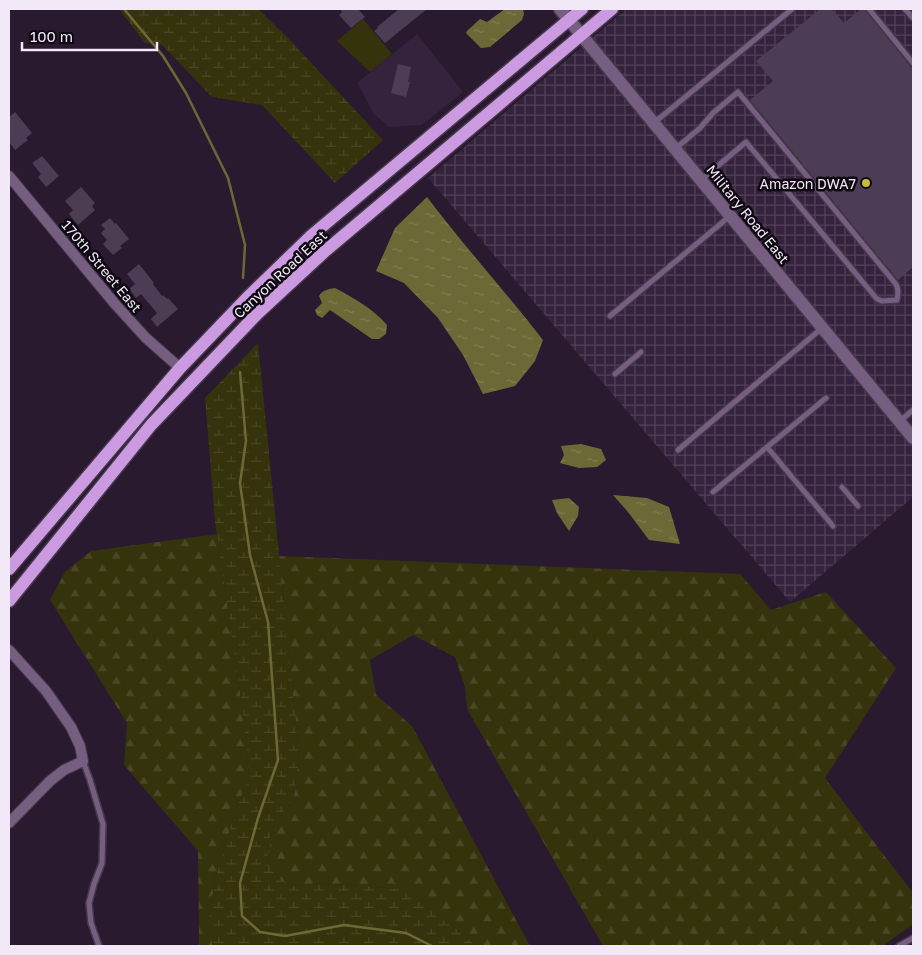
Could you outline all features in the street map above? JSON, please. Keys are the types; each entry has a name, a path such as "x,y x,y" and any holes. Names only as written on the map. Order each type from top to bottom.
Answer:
{"main road":[{"name":"Canyon Road East","path":"9,569 180,368 249,296 312,235 582,9"},
{"name":"Canyon Road East","path":"9,601 151,425 258,313 324,252 612,9"},
{"path":"151,425 181,380 182,371 180,368"}],"street":[{"name":"Military Road East","path":"560,9 913,438"},
{"name":"170th Street East","path":"9,176 114,304 146,338 180,368"},
{"path":"9,650 46,691 71,727 80,746 83,761 64,770 50,781 9,824"}],"lane":[{"path":"654,123 792,9"},
{"path":"869,9 913,63"},
{"path":"905,9 913,18"},
{"path":"675,149 700,128 713,112 738,92 898,286 897,300 882,302 876,299 746,142 701,180"},
{"path":"610,316 731,216"},
{"path":"678,450 822,328"},
{"path":"615,374 641,352"},
{"path":"713,492 826,398"},
{"path":"900,422 913,410"},
{"path":"767,447 833,526"},
{"path":"842,486 858,506"},
{"path":"83,761 103,824 102,863 89,903 91,923 99,946"},
{"path":"899,946 913,938"}],"shaded area":[{"path":"626,9 913,9 913,497 790,602 428,178"},
{"path":"417,34 463,92 422,125 389,127 374,114 357,83"}],"green space":[{"path":"119,9 258,9 288,38 383,140 335,183 262,105 212,97 162,45 145,43"},
{"path":"363,19 392,54 370,72 337,41"},
{"path":"258,343 299,754 294,796 271,830 267,866 288,887 320,883 412,890 476,946 213,946 209,917 216,875 235,813 249,776 243,713 215,522 205,398"},
{"path":"217,534 243,713 249,776 235,813 216,875 209,917 213,946 199,946 198,851 124,765 127,723 50,600 65,572 91,551"},
{"path":"279,556 740,574 771,610 826,592 896,668 825,778 913,893 913,924 883,946 603,946 467,709 465,687 455,657 413,635 370,660 376,695 412,726 530,946 476,946 412,890 320,883 288,887 267,866 271,830 294,796 299,754"}],"water":[{"path":"505,9 523,9 522,20 490,47 481,48 466,33 480,19 487,22"},
{"path":"427,197 543,340 535,361 515,386 483,394 463,355 438,318 404,283 376,271 395,228"},
{"path":"335,288 376,314 387,325 386,334 379,339 372,339 330,310 322,318 317,315 315,310 322,303 319,296 326,290"},
{"path":"581,444 601,449 606,460 597,467 579,468 560,463 564,455 561,446"},
{"path":"613,495 647,498 669,507 680,544 649,540"},
{"path":"569,498 579,507 578,516 569,531 557,513 552,500"}],"building":[{"path":"340,9 358,9 365,17 351,28 339,15 342,12"},
{"path":"399,9 427,9 385,43 374,31"},
{"name":"Amazon DWA7","path":"820,9 832,9 844,23 861,9 864,9 913,68 913,267 898,280 750,100 773,81 756,61"},
{"path":"398,64 411,67 406,97 391,93"},
{"path":"15,112 32,133 26,138 28,140 15,150 9,142 9,117"},
{"path":"42,156 59,176 46,187 38,177 41,174 32,163"},
{"path":"81,187 95,203 92,206 95,210 78,225 69,214 73,210 65,201"},
{"path":"110,218 129,239 113,255 103,244 107,240 101,233 105,229 101,225"},
{"path":"139,264 162,296 168,298 178,309 157,327 151,319 157,313 141,294 136,298 129,289 135,284 127,274"}],"waterway":[{"path":"124,9 163,56 186,93 228,178 245,245 243,278"},
{"path":"240,372 246,441 240,483 250,555 268,622 278,760 258,818 240,883 242,916 260,932 285,936 344,925 406,933 432,946"}],"place":[{"name":"Amazon DWA7","path":"866,183"}]}
